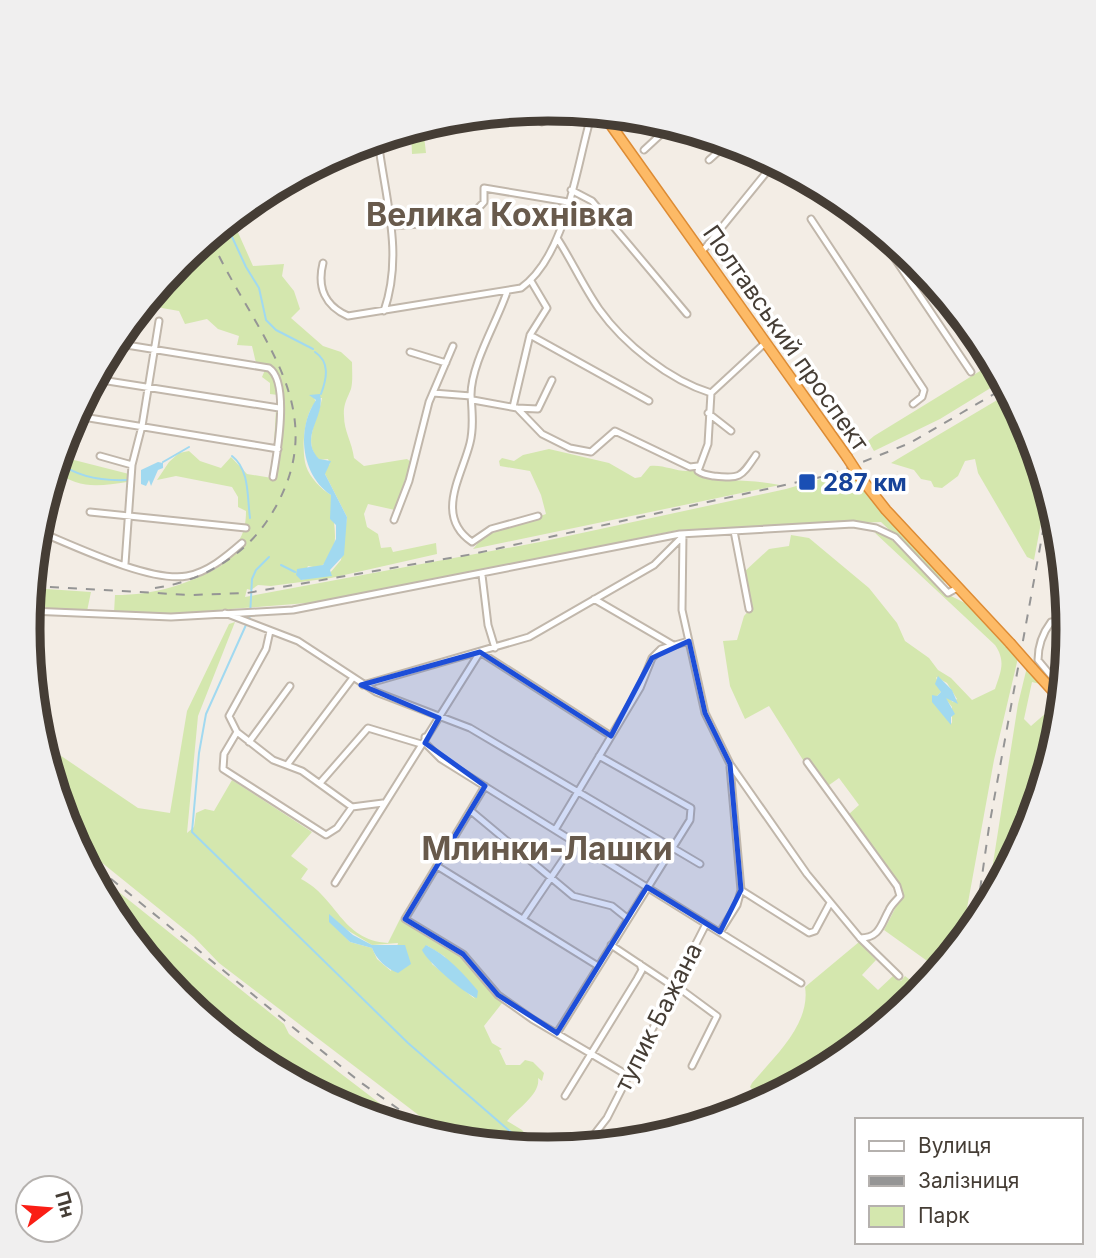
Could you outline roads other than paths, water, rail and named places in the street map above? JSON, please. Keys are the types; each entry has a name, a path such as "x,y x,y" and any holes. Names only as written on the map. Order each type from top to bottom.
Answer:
{"highway":[{"name":"Полтавський проспект","path":"611,126 860,477 886,510 1052,689"}],"street":[{"path":"323,263 320,281 332,307 348,316 454,300 481,293 507,292 531,281 541,270 557,238 589,123"},
{"path":"644,150 661,134"},
{"path":"380,150 392,226 394,280 384,311"},
{"path":"709,160 719,151"},
{"path":"701,253 765,170"},
{"path":"392,226 438,221 473,212 484,202 485,188 568,202"},
{"path":"571,190 592,201 687,314"},
{"path":"811,219 924,390 922,397 912,404"},
{"path":"557,238 612,326 679,379 711,393"},
{"path":"894,258 971,372"},
{"path":"515,408 530,335 547,308 531,281"},
{"path":"507,292 482,355 472,398 471,440 452,501 458,528 470,542 491,529 538,516"},
{"path":"125,564 132,465 142,426 159,321"},
{"path":"530,335 649,401"},
{"path":"756,454 742,474 735,478 701,474 698,466 708,444 711,393 765,342"},
{"path":"127,345 269,368 278,382 279,408 278,449 273,477"},
{"path":"394,520 409,481 433,393 453,345"},
{"path":"410,352 446,363"},
{"path":"433,393 515,408 538,409 552,380"},
{"path":"105,381 279,408"},
{"path":"515,408 534,428 570,448 591,452 615,431 690,467 698,466"},
{"path":"708,413 731,431"},
{"path":"88,415 278,449"},
{"path":"100,456 132,465"},
{"path":"90,512 246,528"},
{"path":"41,611 160,617 308,608 683,534 866,525 895,537 948,593 959,587"},
{"path":"734,531 749,609"},
{"path":"361,685 529,637 654,565 672,549 683,534"},
{"path":"683,534 682,610 705,713 730,764 830,903 860,938 899,976"},
{"path":"49,535 163,575 188,576 209,568 242,544"},
{"path":"482,575 488,625 495,648"},
{"path":"594,599 673,645"},
{"path":"262,628 267,611"},
{"path":"223,613 298,641 361,685 470,728 700,864"},
{"path":"1053,678 1038,660 1038,655 1040,640 1051,622 1056,621"},
{"path":"270,631 266,649 229,716 237,732 273,760 320,783 352,807 383,803"},
{"path":"555,830 640,688 652,658 661,649 689,641"},
{"path":"481,652 611,736"},
{"path":"335,883 383,803 481,652"},
{"path":"286,765 352,679"},
{"path":"249,742 290,686"},
{"path":"320,783 368,728 421,744"},
{"path":"237,732 224,754 222,766 225,772 326,835 337,828 352,807"},
{"path":"425,737 425,744 432,752 801,983"},
{"path":"557,1033 690,820 691,808 599,756"},
{"path":"807,762 897,886 900,896 889,909 883,926 874,935 860,938"},
{"path":"720,932 737,905 741,890 730,764"},
{"path":"485,786 405,919 463,954 498,995 627,1075"},
{"path":"471,811 550,880 573,896 612,906 627,918"},
{"path":"523,919 575,842"},
{"path":"437,866 598,966"},
{"path":"741,890 812,934 830,903"},
{"name":"тупик Бажана","path":"595,1134 706,924"},
{"path":"611,945 717,1016 692,1066"},
{"path":"565,1096 642,971 640,964"}],"water":[{"path":"320,394 321,402 311,443 319,459 331,461 325,474 347,517 344,555 330,570 332,576 301,580 296,575 297,569 323,565 336,539 336,525 330,519 331,495 313,476 305,451 306,424 316,400 309,395"},
{"path":"158,462 163,463 163,468 158,470 151,486 149,480 146,486 141,484 141,470"},
{"path":"938,676 952,690 958,704 946,698 955,714 951,717 951,725 932,702 932,695 937,696 941,692 935,684"},
{"path":"329,914 353,935 372,945 405,945 411,964 398,973 390,969 379,960 372,948 350,942 329,922"},
{"path":"426,945 461,971 478,991 477,998 431,962 422,950"}],"waterway":[{"path":"230,233 259,288 266,320 276,330 313,349"},
{"path":"315,352 323,361 326,371 321,394"},
{"path":"163,462 189,447"},
{"path":"232,456 245,476 250,518"},
{"path":"67,468 91,477 128,480"},
{"path":"269,557 256,570 252,579 250,616 206,714 199,753 192,832 408,1043 515,1136"},
{"path":"281,565 295,572"}],"railway":[{"path":"155,588 203,574 232,557 257,534 288,481 295,444 293,408 282,374 214,246"},
{"path":"42,587 191,595 247,593 473,554 830,475 910,443 997,392"},
{"path":"979,897 989,827 1044,523"},
{"path":"102,872 360,1082 410,1117"}],"place":[{"name":"287 км","path":"807,482"}],"district":[{"name":"Велика Кохнівка","path":"500,214"},
{"name":"Млинки-Лашки","path":"547,848"}]}
